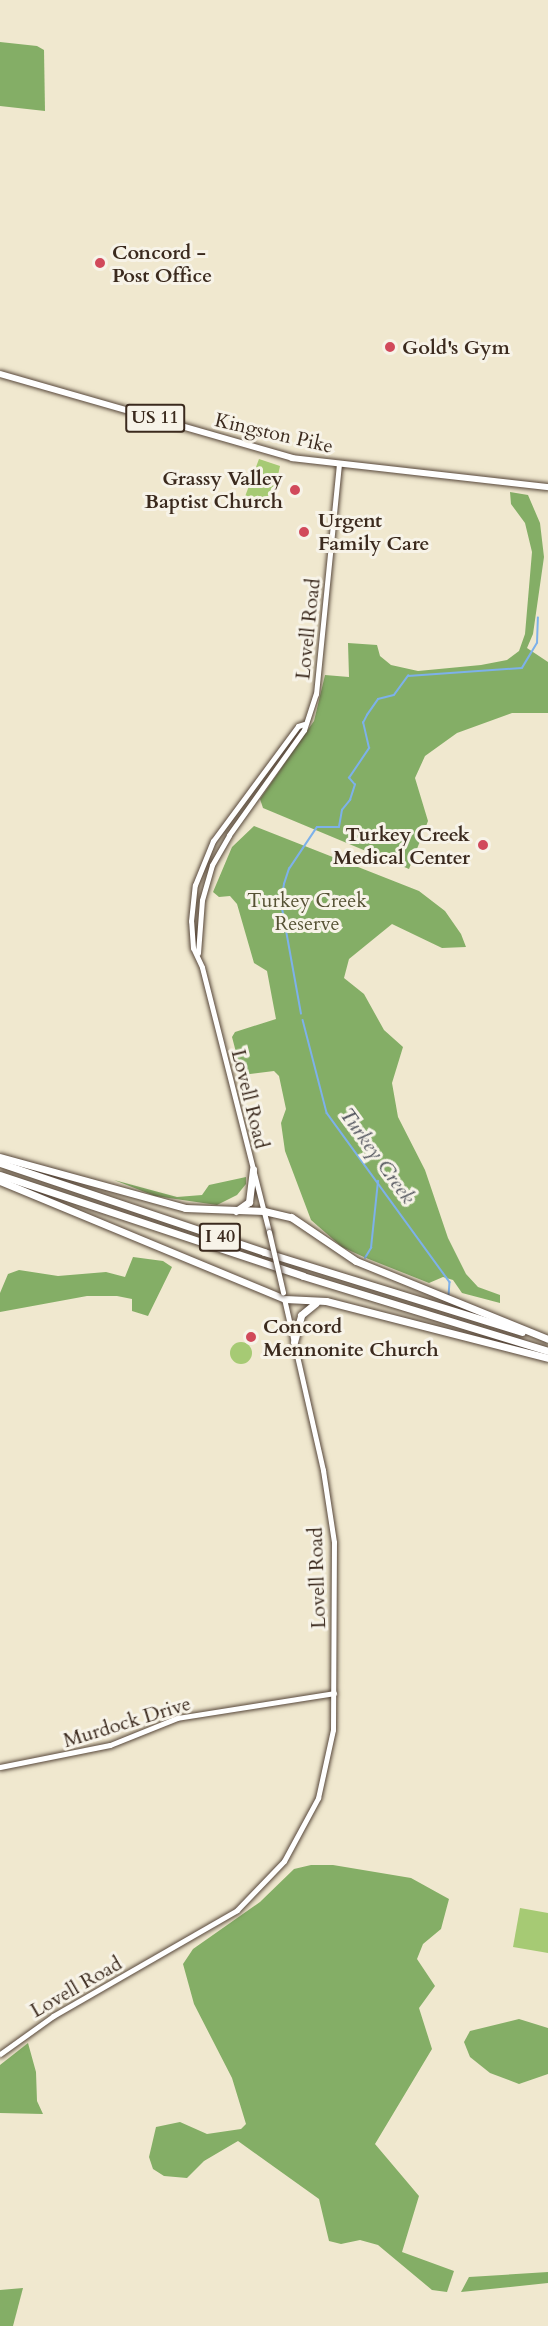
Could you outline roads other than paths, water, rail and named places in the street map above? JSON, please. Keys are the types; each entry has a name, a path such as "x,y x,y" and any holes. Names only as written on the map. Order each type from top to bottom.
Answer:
{"highway":[{"path":"0,1157 168,1204 235,1211 264,1211 291,1217 356,1261 548,1339"},
{"name":"I 40","path":"0,1162 444,1309 548,1339"},
{"path":"235,1211 249,1202 253,1169"},
{"name":"I 40","path":"0,1175 548,1351"},
{"path":"0,1180 284,1296 326,1301 548,1358"},
{"path":"294,1342 304,1309 326,1301"}],"main road":[{"name":"Kingston Pike","path":"0,374 283,456 339,465 548,487"},
{"name":"Lovell Road","path":"198,953 202,900 208,874 225,840 283,761 304,724 320,674 339,465"},
{"name":"Lovell Road","path":"0,2055 52,2016 227,1918 273,1875 302,1834 318,1798 331,1746 334,1693 334,1542 294,1342 269,1232 198,953 192,940 193,897 213,841 298,726 304,724"},
{"path":"193,897 202,900"},
{"name":"Murdock Drive","path":"0,1767 110,1745 177,1718 334,1693"}],"waterway":[{"name":"Turkey Creek","path":"301,1014 281,903 284,884 289,869 317,827 339,827 342,810 350,800 355,785 349,778 369,748 363,723 367,715 378,699 394,695 408,676 522,668 537,643 538,618"},
{"name":"Turkey Creek","path":"303,1020 327,1113 450,1282 449,1295"},
{"path":"365,1258 371,1248 378,1181"}],"place":[{"name":"Concord - Post Office","path":"100,263"},
{"name":"Gold's Gym","path":"390,347"},
{"name":"Grassy Valley Baptist Church","path":"295,490"},
{"name":"Urgent Family Care","path":"304,532"},
{"name":"Turkey Creek Medical Center","path":"483,845"},
{"name":"Concord Mennonite Church","path":"251,1337"}],"park label":[{"name":"Turkey Creek Reserve","path":"307,912"}]}
